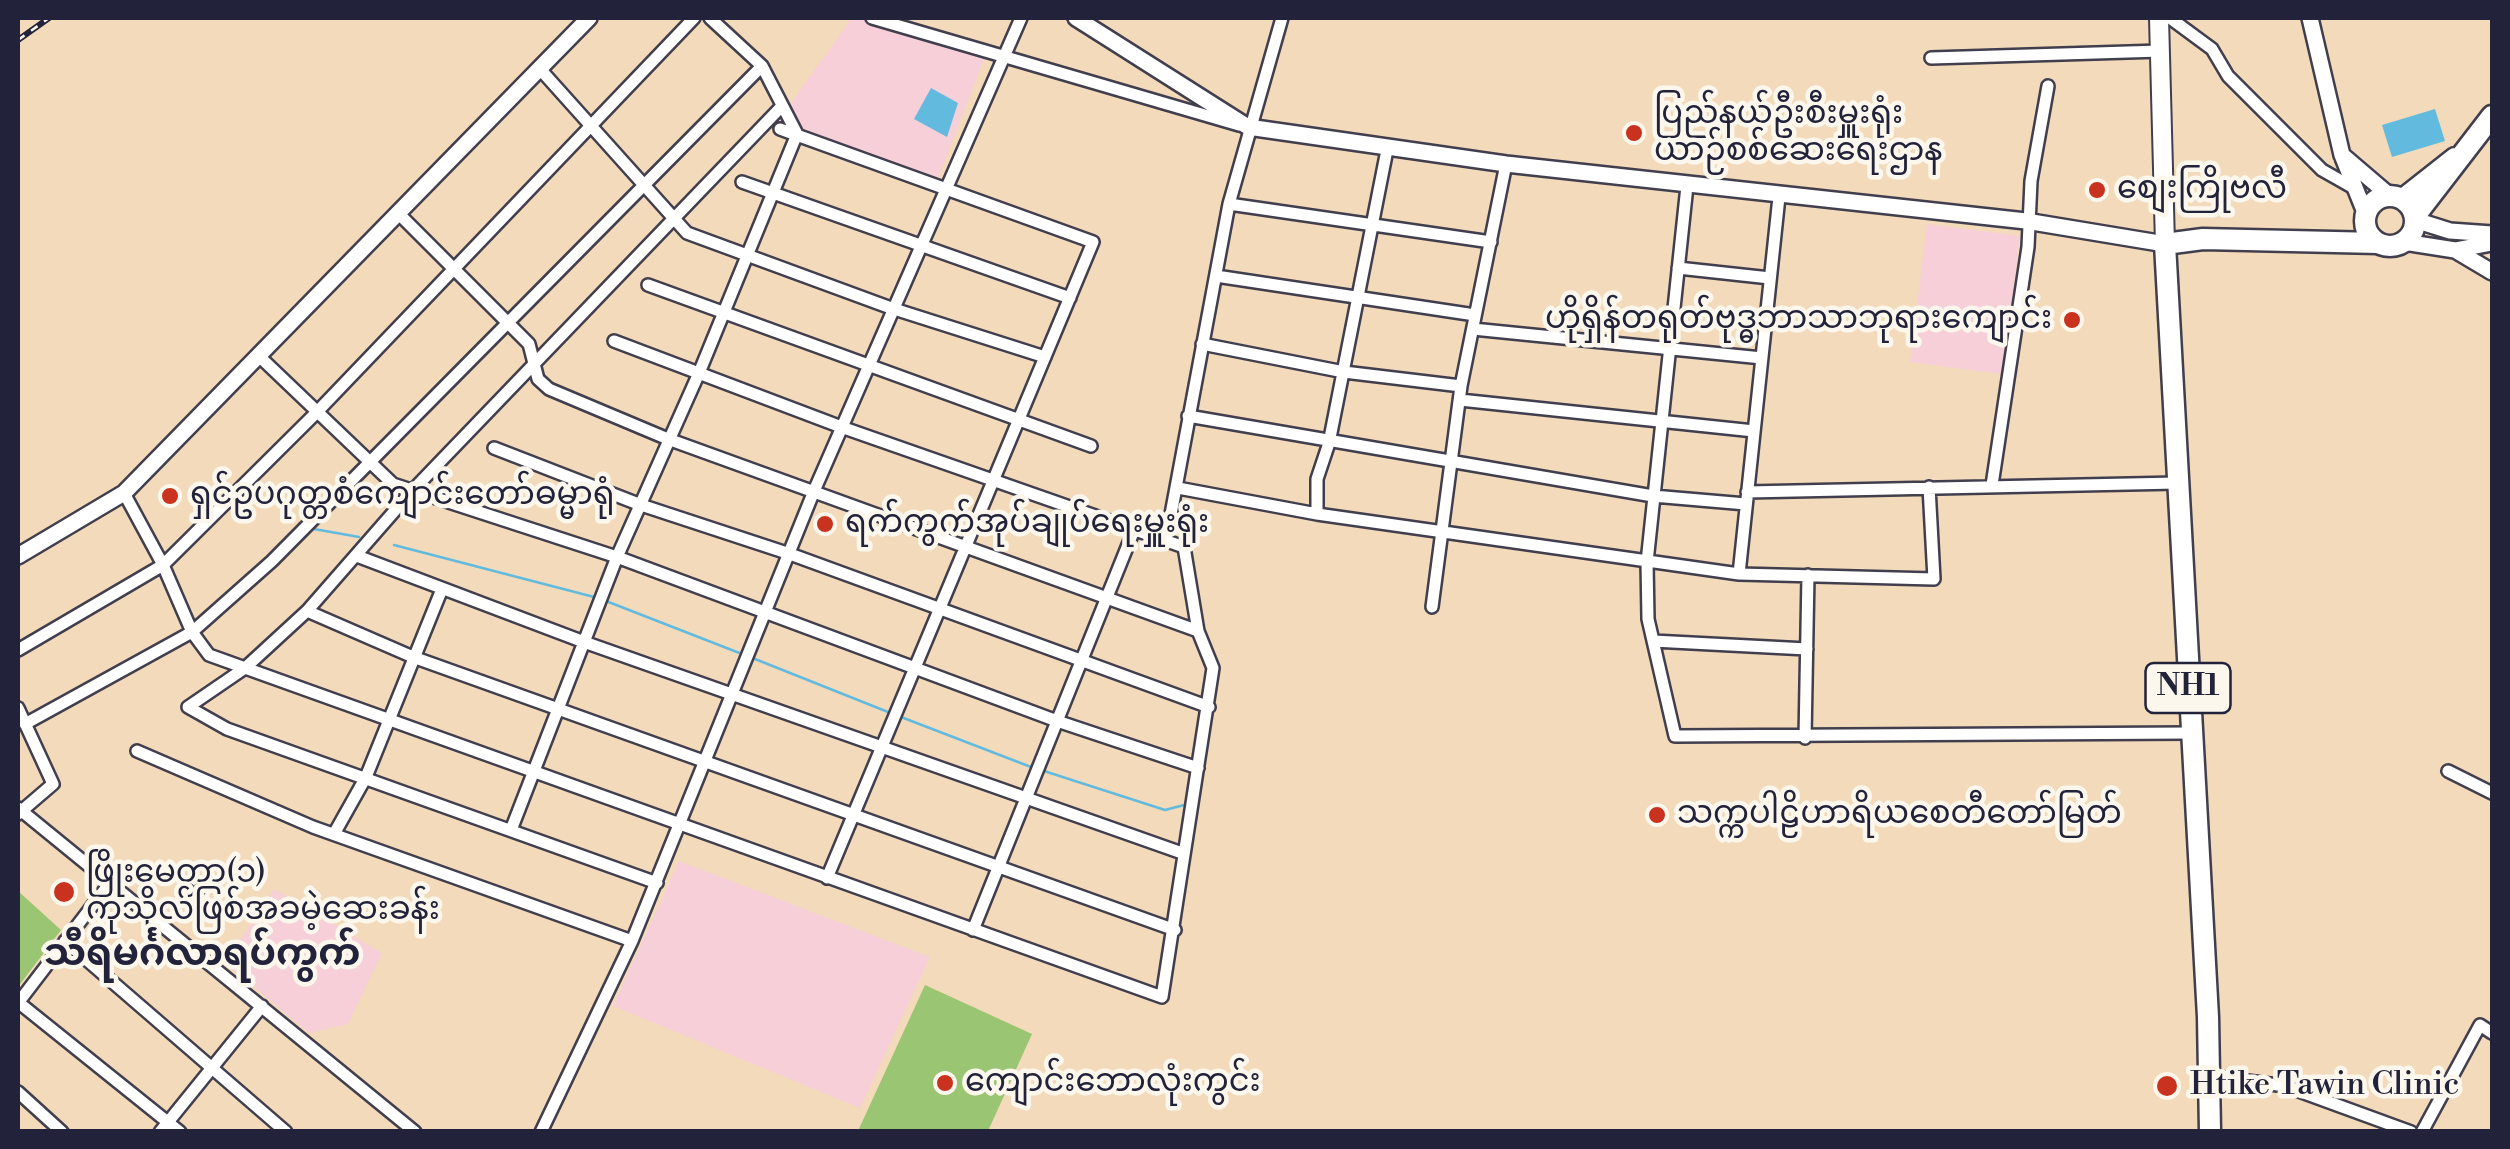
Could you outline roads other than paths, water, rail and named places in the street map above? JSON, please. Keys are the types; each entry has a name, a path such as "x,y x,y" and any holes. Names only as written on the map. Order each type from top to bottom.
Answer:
{"highway":[{"path":"2406,208 2446,179 2457,157 2492,116"},
{"path":"2322,242 2365,217 2379,198 2406,208"},
{"path":"2165,244 2203,239 2378,242 2392,246 2404,242 2406,208"},
{"path":"2365,217 2371,237 2378,242"},
{"name":"NH1","path":"2165,244 2210,1132"}],"main road":[{"path":"18,556 124,493 261,358 589,18"},
{"path":"1076,18 1248,127 1387,150 2026,221 2165,244 2159,18"},
{"path":"2310,18 2342,155 2365,217"},
{"path":"2342,155 2406,208 2488,247"},
{"path":"2450,231 2492,234"},
{"path":"2404,242 2454,250 2488,247"},
{"path":"2454,250 2492,272"}],"street":[{"path":"18,650 164,564 316,413 694,18"},
{"path":"510,830 617,557 700,373 797,134 762,66 710,18"},
{"path":"872,18 1248,127"},
{"path":"541,1132 632,942 814,491 1022,18"},
{"path":"1166,541 1229,204 1282,18"},
{"path":"2170,18 2212,49 2228,76 2322,170 2352,186"},
{"path":"1932,58 2161,51"},
{"path":"25,724 192,632 272,562 762,66"},
{"path":"540,69 686,233 892,308 1045,357"},
{"path":"1992,485 2028,247 2026,221 2048,86"},
{"path":"657,883 227,730 189,710 189,704 245,668 307,610 412,492 782,106"},
{"path":"780,129 1092,241 827,878"},
{"path":"1316,514 1316,480 1329,443 1387,150"},
{"path":"1432,606 1461,393 1506,164"},
{"path":"742,182 918,248 1070,298"},
{"path":"1687,186 1647,562 1653,641 1675,736 2189,733"},
{"path":"1738,574 1779,196"},
{"path":"1229,204 1491,242"},
{"path":"398,214 530,344 538,378 549,389 668,439 1198,631"},
{"path":"1678,268 1770,278"},
{"path":"1216,276 1358,297 1474,322 1762,358"},
{"path":"648,286 871,363 1091,446"},
{"path":"124,493 164,564 192,632 209,655 1162,997 1213,668 1198,631 1184,547 844,428 614,341"},
{"path":"1202,344 1461,393 1754,431"},
{"path":"261,358 393,484 617,557 1056,722 1198,768"},
{"path":"1188,416 1653,496 1747,498 1929,487 2177,483"},
{"path":"494,448 641,505 790,554 1209,707"},
{"path":"1178,488 1439,533 1738,574 1934,579 1929,487"},
{"path":"973,930 1106,595 1140,532 1170,523"},
{"path":"357,556 584,642 1182,853"},
{"path":"1805,738 1808,576"},
{"path":"334,834 366,778 442,589"},
{"path":"307,610 413,657 1175,930"},
{"path":"1653,641 1807,649"},
{"path":"18,708 53,784 19,811 416,1132"},
{"path":"138,750 334,834 632,942"},
{"path":"2448,771 2492,793"},
{"path":"109,884 18,1002 164,1126 180,1132"},
{"path":"66,941 286,1132"},
{"path":"164,1126 262,1006"},
{"path":"2422,1132 2480,1025 2492,1033"},
{"path":"2210,1076 2285,1086 2412,1132"},
{"path":"18,1092 62,1132"}],"water":[{"path":"931,88 958,103 947,137 914,119"},
{"path":"2435,109 2445,141 2392,157 2382,125"}],"waterway":[{"path":"314,529 359,537"},
{"path":"394,545 594,597"},
{"path":"606,601 742,654"},
{"path":"750,657 888,712"},
{"path":"901,717 1031,767"},
{"path":"1044,771 1165,810 1188,804"}],"railway":[{"path":"18,40 49,18"}],"place":[{"name":"ပြည်နယ်ဦးစီးမှူးရုံး ယာဉ်စစ်ဆေးရေးဌာန","path":"1634,133"},
{"name":"စျေးကြိုဗလီ","path":"2097,190"},
{"name":"ဟိုရှိန်တရုတ်ဗုဒ္ဓဘာသာဘုရားကျောင်း","path":"2072,320"},
{"name":"ရှင်ဥပဂုတ္တစံကျောင်းတော်ဓမ္မာရုံ","path":"170,496"},
{"name":"ရက်ကွက်အုပ်ချုပ်ရေးမှူးရုံး","path":"825,524"},
{"name":"သက္ကပါဠိဟာရိယစေတီတော်မြတ်","path":"1657,815"},
{"name":"ဖြိုးမေတ္တာ(၁) ကုသိုလ်ဖြစ်အခမဲ့ဆေးခန်း","path":"64,892"},
{"name":"ကျောင်းဘောလုံးကွင်း","path":"945,1083"},
{"name":"Htike Tawin Clinic","path":"2167,1086"}],"district":[{"name":"သီရိမင်္ဂလာရပ်ကွက်","path":"202,956"}]}
